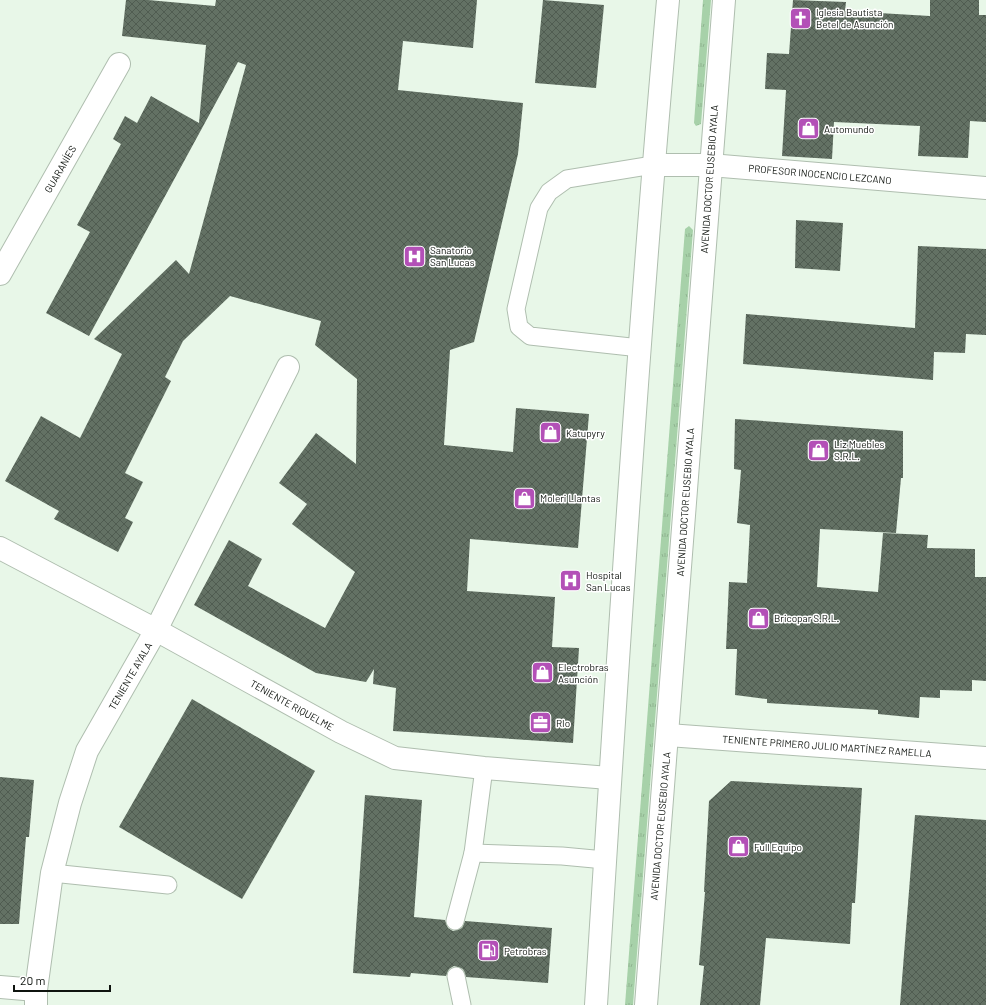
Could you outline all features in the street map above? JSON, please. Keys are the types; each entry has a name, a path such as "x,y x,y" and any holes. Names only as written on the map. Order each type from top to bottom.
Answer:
{"main road":[{"path":"596,1005 609,778 653,165 668,0"},
{"name":"AVENIDA DOCTOR EUSEBIO AYALA","path":"646,1005 724,0"},
{"name":"GUARANÍES","path":"0,274 119,64"},
{"name":"PROFESOR INOCENCIO LEZCANO","path":"653,165 710,165 986,188"},
{"name":"TENIENTE AYALA","path":"36,998 52,872 70,803 87,751 156,630 288,368"},
{"name":"TENIENTE RIQUELME","path":"0,548 156,630 341,732 395,758 484,768 609,778"},
{"name":"TENIENTE PRIMERO JULIO MARTÍNEZ RAMELLA","path":"668,735 986,758"},
{"path":"0,987 36,998"}],"lane":[{"path":"640,348 530,336 519,327 516,309 539,208 549,192 567,179 653,165"},
{"path":"455,921 474,853 484,768"},
{"path":"474,853 562,856 605,860"},
{"path":"52,872 168,885"},
{"path":"456,976 462,1005"}],"green space":[{"path":"703,0 711,0 701,124 696,126 694,123"},
{"path":"689,226 693,230 633,1005 625,1005 685,229"}],"building":[{"path":"126,0 148,0 215,6 216,0 477,0 473,48 403,41 398,90 523,103 518,154 474,342 450,350 444,445 513,452 516,408 589,414 578,548 470,539 467,591 555,597 552,647 579,648 573,743 393,731 396,688 373,684 374,669 366,682 316,673 194,605 229,540 262,559 248,586 325,628 355,572 292,524 307,504 279,483 316,433 356,464 357,379 315,345 321,321 230,296 183,341 165,377 171,381 125,473 143,482 125,518 133,522 118,552 54,519 59,511 5,481 41,416 80,438 122,354 94,339 176,260 189,274 246,65 238,62 89,336 46,313 90,232 77,225 121,144 113,139 125,116 137,123 151,96 199,123 206,45 122,36"},
{"path":"543,0 604,5 596,88 535,83"},
{"path":"793,0 846,2 845,11 930,16 930,0 979,0 979,15 986,15 986,122 970,121 968,158 918,156 920,126 834,122 832,159 782,156 786,90 765,89 767,53 789,54"},
{"path":"796,220 843,223 840,271 795,268"},
{"path":"918,246 986,249 986,335 966,334 965,353 934,352 933,380 743,364 746,314 915,328"},
{"path":"735,419 903,431 903,478 901,478 896,533 820,529 817,587 878,592 883,533 928,535 927,548 975,549 975,577 986,577 986,681 972,680 972,691 940,690 940,698 920,697 919,718 878,714 878,710 767,703 767,699 735,695 737,649 726,649 729,582 747,583 750,525 737,523 741,470 734,469"},
{"path":"192,699 315,771 242,899 119,827"},
{"path":"0,777 34,780 29,837 26,837 19,924 0,924"},
{"path":"731,781 862,788 855,903 852,903 850,944 766,938 760,1005 700,1005 704,966 699,965 705,892 709,801"},
{"path":"365,795 422,800 414,917 445,920 448,928 453,931 462,928 465,921 552,928 548,983 466,977 463,969 454,966 449,969 446,976 411,973 410,977 353,973"},
{"path":"915,815 986,820 986,1005 900,1005"}],"place":[{"name":"Iglesia Bautista Betel de Asunción","path":"801,18"},
{"name":"Automundo","path":"808,129"},
{"name":"Sanatorio San Lucas","path":"415,256"},
{"name":"Katupyry","path":"551,433"},
{"name":"Liz Muebles S.R.L.","path":"819,450"},
{"name":"Moleri Llantas","path":"525,498"},
{"name":"Hospital San Lucas","path":"571,581"},
{"name":"Bricopar S.R.L.","path":"759,618"},
{"name":"Electrobras Asunción","path":"543,673"},
{"name":"RIo","path":"541,723"},
{"name":"Full Equipo","path":"738,847"},
{"name":"Petrobras","path":"489,951"}]}
